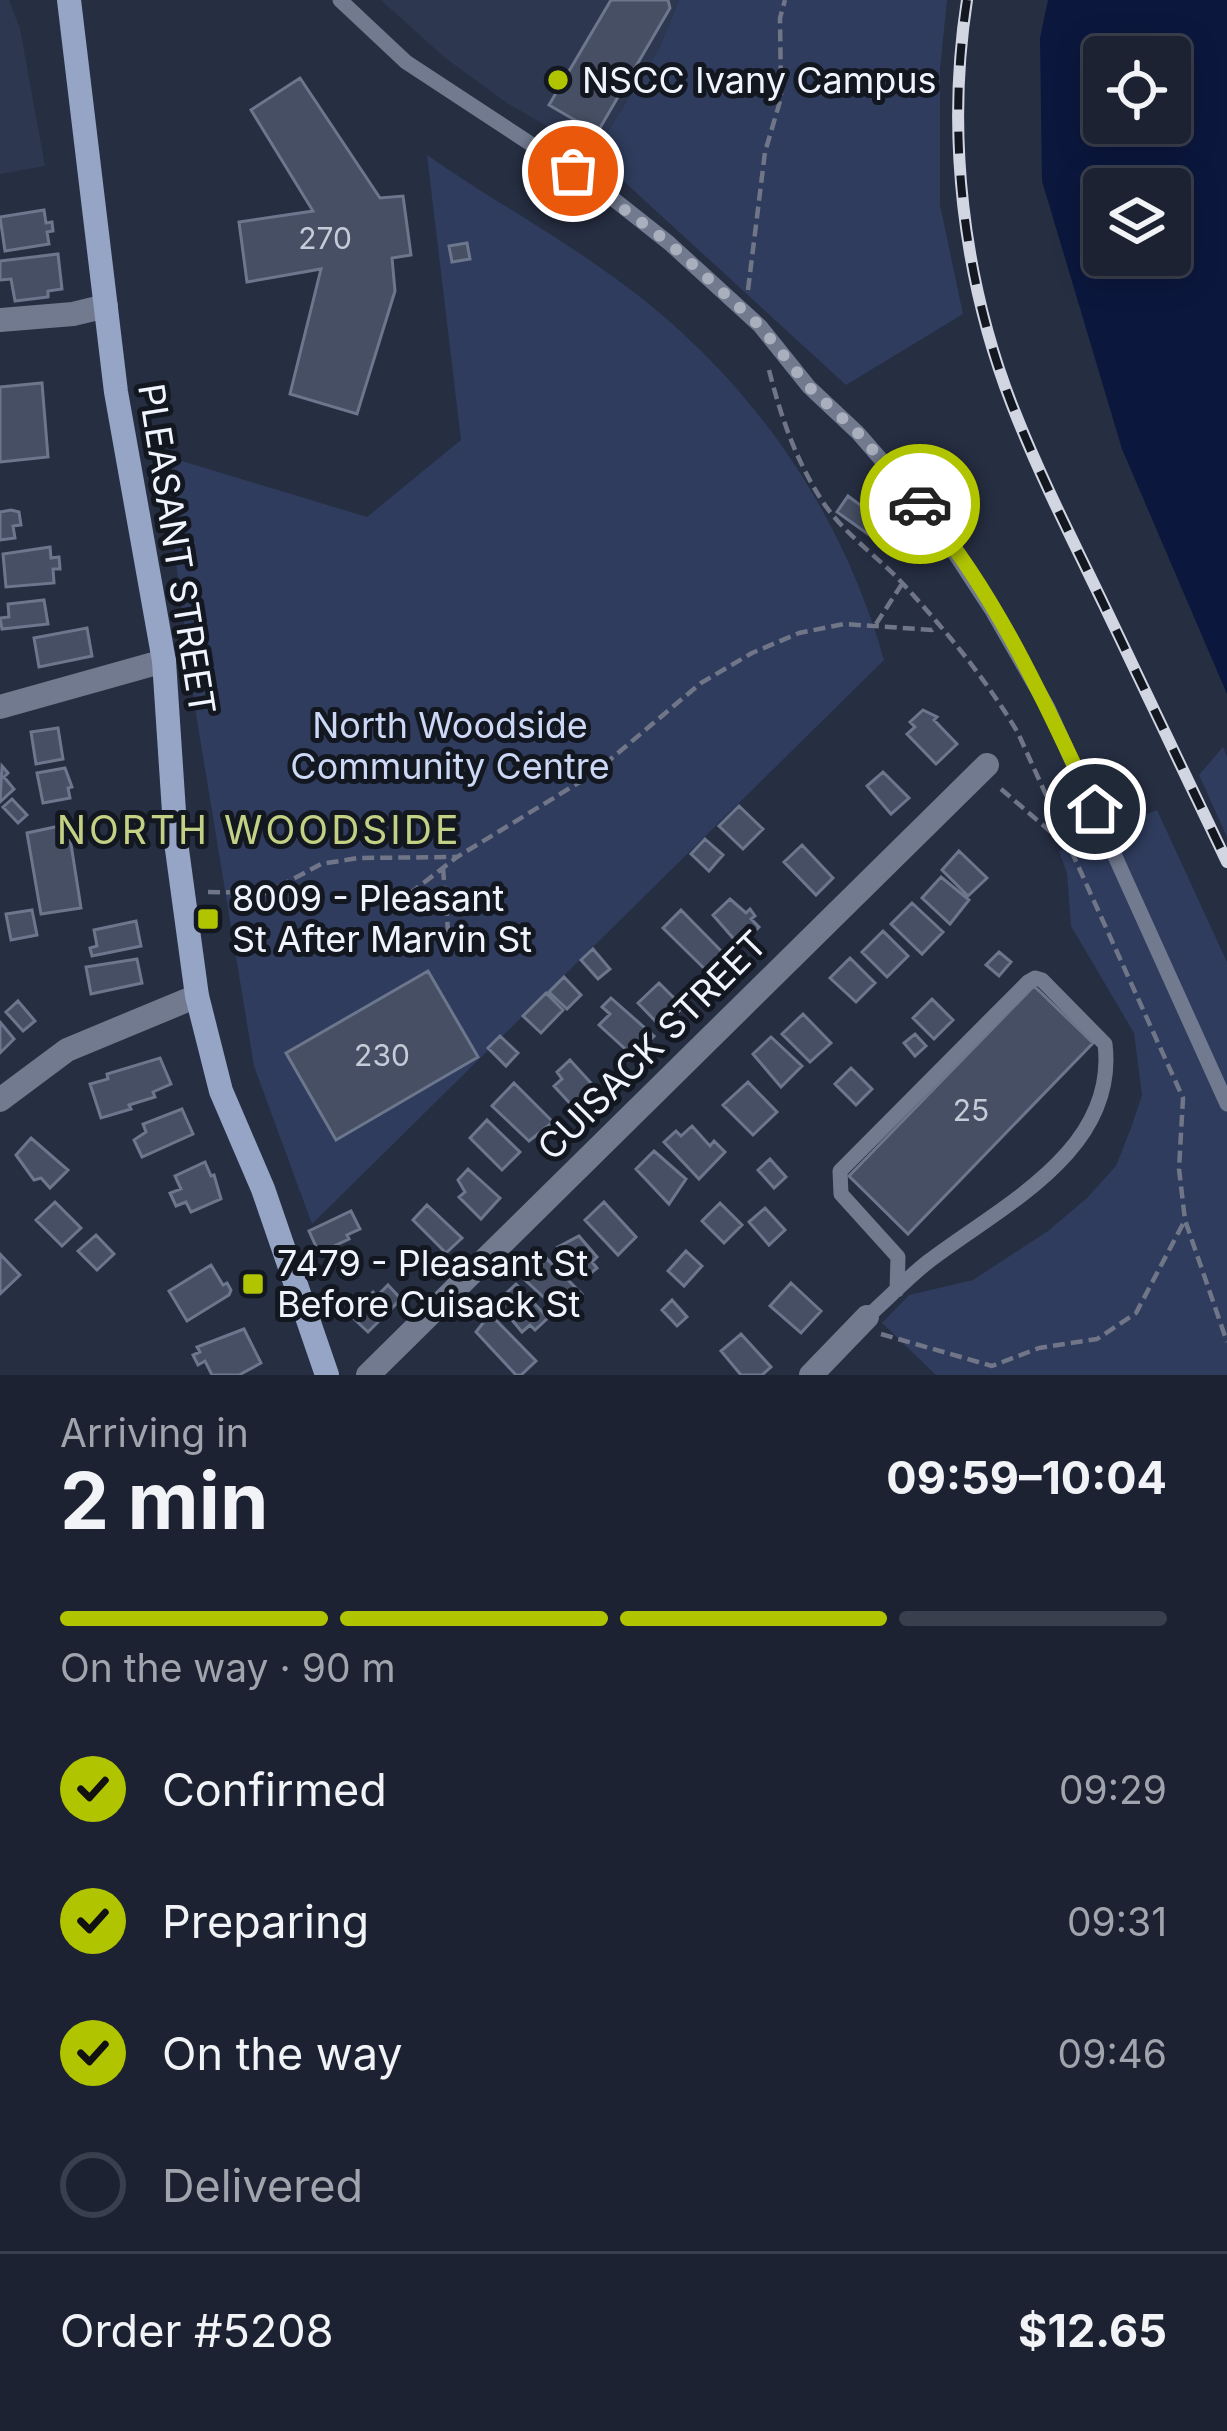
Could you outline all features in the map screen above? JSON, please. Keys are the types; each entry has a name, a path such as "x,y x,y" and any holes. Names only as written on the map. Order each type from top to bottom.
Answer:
{"main road":[{"name":"PLEASANT STREET","path":"69,0 116,392 164,661 196,995 221,1091 263,1189 327,1375"}],"street":[{"path":"0,320 73,314 106,306"},
{"path":"0,707 164,661"},
{"name":"CUISACK STREET","path":"368,1375 987,765"},
{"path":"0,1100 67,1050 196,995"},
{"path":"811,1375 868,1318"}],"lane":[{"path":"340,0 406,62 634,215 760,326 809,387 858,433 931,518 1003,628 1064,742 1227,1104"},
{"path":"868,1318 925,1264 1014,1201 1086,1132 1105,1078 1105,1044 1042,980 1028,982 840,1171 842,1193 898,1257 897,1290"}],"path":[{"path":"785,0 779,18 781,98 765,152 747,286 784,431 814,488 842,527 903,583 989,683 1018,733 1183,1098 1179,1169 1185,1220 1227,1342"},
{"path":"876,624 903,583"},
{"path":"395,904 457,857 568,792 701,683 752,653 799,633 844,624 932,630 938,625"},
{"path":"987,765 998,786 1021,809 1070,847"},
{"path":"183,895 222,890 267,893 321,864 358,858 457,857"},
{"path":"443,868 448,943"},
{"path":"868,1318 883,1337 992,1366 1039,1348 1071,1346 1117,1329 1136,1313 1185,1220"},
{"path":"992,1366 993,1375"}],"shaded area":[{"path":"0,0 9,0 20,29 45,166 0,174"},
{"name":"NSCC Ivany Campus","path":"381,0 679,0 659,49 594,154 507,103 444,57"},
{"path":"1048,0 1227,0 1227,694 1122,449 1042,181 1040,38"}],"green space":[{"path":"679,0 947,0 940,69 940,205 963,314 846,385 594,154 659,49"},
{"name":"North Woodside Community Centre","path":"427,155 654,308 741,394 812,492 865,602 884,660 312,1224 254,1066 195,708 162,455 367,517 461,440"},
{"path":"1223,747 1227,757 1227,837 1199,775"},
{"path":"1157,810 1227,962 1227,1375 936,1375 882,1323 909,1295 973,1280 1048,1231 1116,1166 1131,1128 1142,1095 1134,1033 1071,926 1067,873 1059,851"}],"building":[{"path":"611,0 668,0 670,8 597,133 549,105"},
{"path":"300,78 380,198 403,196 411,255 392,258 395,291 357,414 290,394 321,269 247,282 239,222 313,211 251,110"},
{"path":"44,210 46,223 52,222 53,231 47,232 49,244 5,251 0,217"},
{"path":"467,243 470,259 452,262 449,246"},
{"path":"58,254 62,289 48,291 48,297 15,301 11,279 0,280 0,261"},
{"path":"42,383 48,457 0,462 0,387"},
{"path":"848,496 890,527 879,542 837,512"},
{"path":"0,512 19,512 21,525 13,526 15,538 0,540"},
{"path":"50,547 51,558 59,557 60,569 53,569 54,583 6,587 3,554"},
{"path":"44,600 48,624 2,629 0,618 9,617 8,604"},
{"path":"87,628 92,656 39,667 34,638"},
{"path":"923,710 937,717 934,720 957,744 936,764 907,734 915,727 910,722"},
{"path":"58,728 63,759 36,764 31,732"},
{"path":"2,766 14,789 0,802"},
{"path":"65,768 72,787 68,788 70,798 43,803 37,773"},
{"path":"883,772 909,798 891,814 867,786"},
{"path":"12,799 27,815 18,823 3,807"},
{"path":"739,806 763,829 743,849 719,826"},
{"path":"68,825 81,908 41,914 27,833"},
{"path":"705,839 723,855 709,871 691,854"},
{"path":"802,845 833,878 816,895 784,862"},
{"path":"959,851 987,878 968,896 942,870"},
{"path":"941,877 969,900 950,924 922,898"},
{"path":"730,899 746,913 750,909 759,927 740,946 713,915"},
{"path":"912,903 943,932 922,954 891,924"},
{"path":"32,910 37,935 11,940 6,914"},
{"path":"681,910 731,961 714,978 663,928"},
{"path":"136,921 141,946 92,956 90,948 97,946 94,930"},
{"path":"883,931 908,956 887,977 862,952"},
{"path":"593,949 610,969 598,979 581,960"},
{"path":"999,952 1011,962 999,976 986,965"},
{"path":"850,958 875,983 856,1002 830,978"},
{"path":"137,959 142,983 91,994 86,967"},
{"path":"428,971 478,1057 336,1140 286,1053"},
{"path":"564,977 581,995 567,1009 549,992"},
{"path":"659,983 683,1007 662,1028 638,1003"},
{"path":"1034,986 1093,1043 908,1234 849,1176"},
{"path":"546,993 563,1010 541,1033 523,1016"},
{"path":"611,998 654,1036 634,1057 599,1025 610,1014 602,1007"},
{"path":"932,999 953,1020 934,1039 913,1018"},
{"path":"18,1001 35,1021 23,1031 6,1012"},
{"path":"803,1014 831,1043 810,1062 782,1034"},
{"path":"0,1022 14,1039 0,1053"},
{"path":"915,1034 926,1046 915,1056 904,1043"},
{"path":"500,1036 518,1053 506,1066 488,1048"},
{"path":"771,1037 802,1066 781,1087 753,1054"},
{"path":"160,1058 171,1084 153,1092 155,1097 129,1105 131,1109 101,1118 90,1084"},
{"path":"570,1060 600,1093 590,1108 586,1104 578,1112 554,1086 562,1079 557,1072"},
{"path":"851,1068 872,1089 856,1105 835,1084"},
{"path":"748,1082 777,1112 753,1135 723,1105"},
{"path":"514,1083 553,1122 529,1141 492,1106"},
{"path":"182,1109 193,1134 142,1157 134,1140 146,1132 143,1124"},
{"path":"487,1120 520,1152 502,1170 470,1138"},
{"path":"692,1126 710,1146 714,1141 725,1152 699,1179 664,1142"},
{"path":"31,1138 68,1170 50,1188 41,1178 34,1180 16,1155"},
{"path":"654,1151 686,1179 669,1204 636,1169"},
{"path":"770,1159 786,1177 774,1188 758,1170"},
{"path":"205,1162 221,1199 191,1212 186,1202 176,1206 170,1193 181,1189 175,1176"},
{"path":"468,1169 500,1198 481,1219 459,1197 465,1192 458,1180"},
{"path":"55,1202 81,1228 62,1246 36,1220"},
{"path":"604,1202 636,1237 618,1255 585,1220"},
{"path":"720,1203 742,1225 724,1243 702,1221"},
{"path":"427,1205 462,1238 446,1253 413,1220"},
{"path":"765,1208 785,1230 769,1245 749,1222"},
{"path":"351,1211 360,1229 319,1253 309,1231"},
{"path":"96,1235 114,1254 97,1270 78,1251"},
{"path":"579,1236 597,1257 592,1262 597,1268 584,1279 558,1247"},
{"path":"686,1251 702,1266 684,1286 668,1271"},
{"path":"0,1254 20,1275 0,1294"},
{"path":"547,1259 582,1294 581,1301 562,1314 525,1280"},
{"path":"211,1265 223,1285 227,1283 229,1295 187,1321 169,1291"},
{"path":"791,1283 821,1311 801,1333 770,1306"},
{"path":"516,1284 548,1318 535,1330 530,1325 522,1332 497,1302"},
{"path":"388,1285 401,1299 368,1332 350,1315 373,1292 377,1296"},
{"path":"672,1300 687,1317 677,1326 662,1310"},
{"path":"490,1314 536,1361 521,1375 476,1332"},
{"path":"244,1329 261,1363 239,1375 212,1375 205,1361 198,1365 193,1355 200,1352 197,1347"},
{"path":"741,1334 771,1367 762,1375 741,1375 721,1351"}],"railway":[{"path":"967,0 958,102 963,206 995,357 1045,481 1227,862"}],"way so far":[{"path":"573,171 669,243 760,326 809,387 858,433 920,504"}],"place":[{"name":"NSCC Ivany Campus","path":"558,80"},
{"name":"8009 - Pleasant St After Marvin St","path":"208,919"},
{"name":"7479 - Pleasant St Before Cuisack St","path":"253,1284"}],"district":[{"name":"NORTH WOODSIDE","path":"259,829"}],"route":[{"path":"920,504 1012,644 1095,809"}]}
